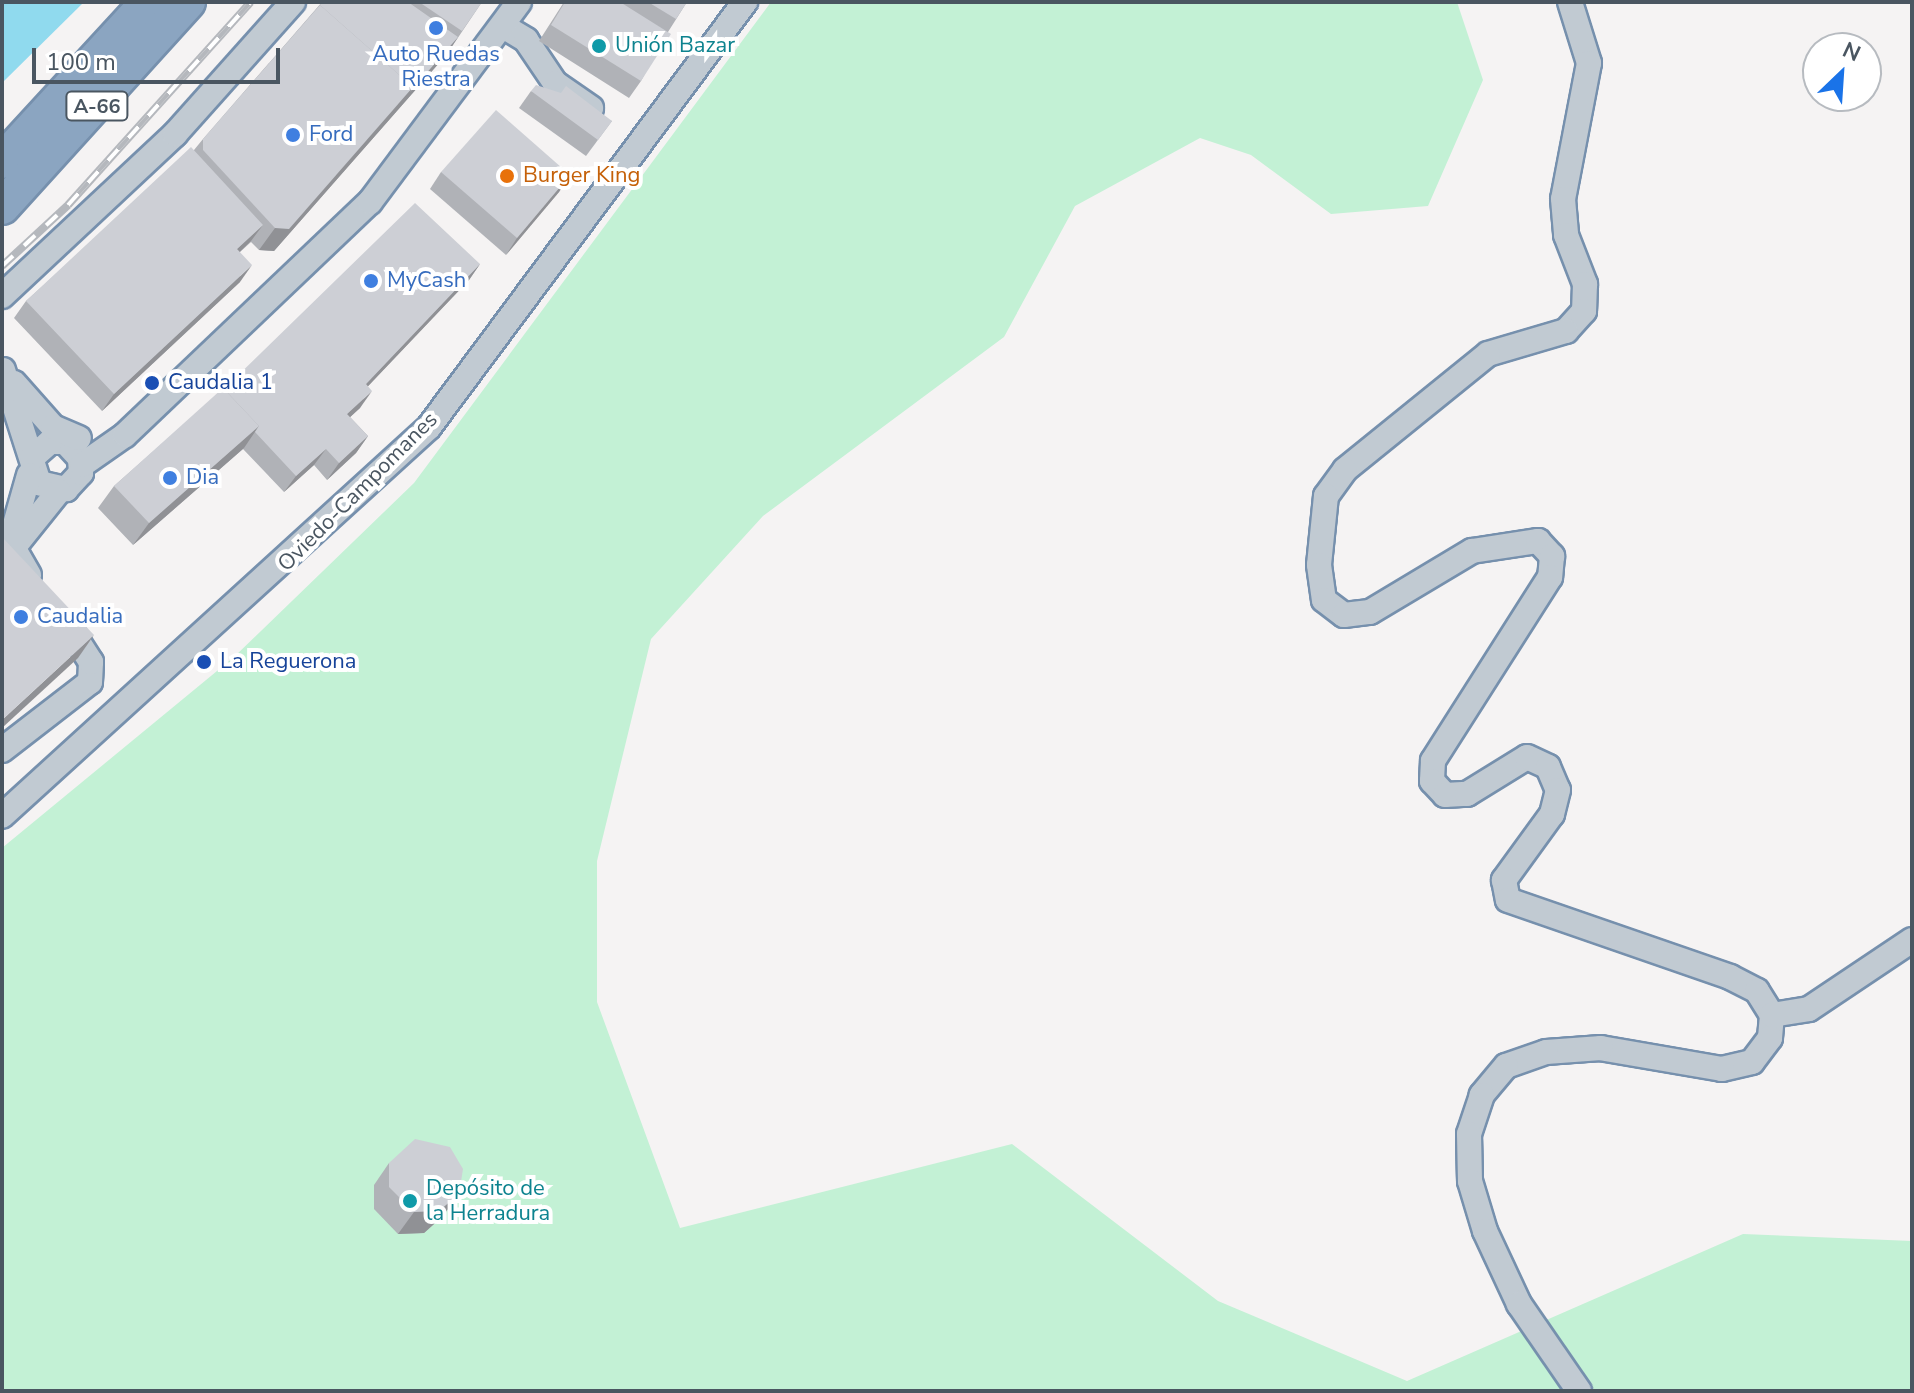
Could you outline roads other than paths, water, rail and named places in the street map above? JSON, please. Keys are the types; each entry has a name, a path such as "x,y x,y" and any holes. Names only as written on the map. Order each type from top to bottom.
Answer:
{"highway":[{"name":"A-66","path":"2,161 148,2"},
{"name":"A-66","path":"2,207 188,2"}],"street":[{"path":"2,296 175,134 293,2"},
{"path":"6,549 59,491 73,485 82,465 125,435 370,202 519,2"},
{"name":"Oviedo-Campomanes","path":"2,816 429,427 745,2"},
{"path":"1570,2 1589,63 1563,199 1566,235 1585,284 1584,311 1566,331 1488,354 1345,470 1326,496 1319,526 1324,600 1344,615 1370,612 1472,551 1538,541 1552,556 1550,577 1433,761 1432,781 1445,795 1467,794 1507,764 1527,757 1548,767 1558,790 1552,814 1509,871 1508,900 1730,977 1757,991 1772,1015 1770,1038 1752,1062 1722,1069 1601,1048 1546,1052 1506,1066 1482,1095 1469,1134 1470,1181 1485,1231 1519,1304 1579,1391"},
{"path":"503,26 526,40 555,83 600,114"},
{"path":"2,370 53,427 92,441"},
{"path":"2,370 31,468 39,483 59,491"},
{"path":"6,549 31,468 58,441 92,441 125,435"},
{"path":"58,441 77,451 82,465"},
{"path":"2,750 90,682 84,647 6,549"},
{"path":"1772,1015 1809,1009 1906,950"}],"water":[{"path":"2,2 84,2 2,83"}],"railway":[{"path":"2,266 68,205 251,2"}],"place":[{"name":"Auto Ruedas Riestra","path":"436,28"},
{"name":"Unión Bazar","path":"599,46"},
{"name":"Ford","path":"293,135"},
{"name":"Burger King","path":"507,176"},
{"name":"MyCash","path":"371,281"},
{"name":"Caudalia 1","path":"152,383"},
{"name":"Dia","path":"170,478"},
{"name":"Caudalia","path":"21,617"},
{"name":"La Reguerona","path":"204,662"},
{"name":"Depósito de la Herradura","path":"410,1201"}]}
